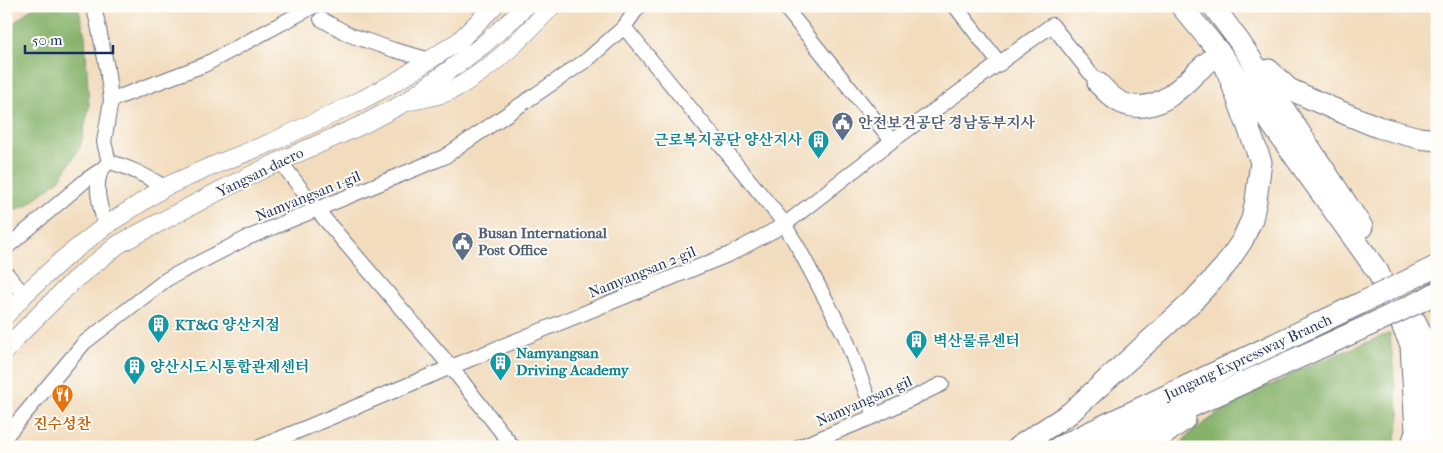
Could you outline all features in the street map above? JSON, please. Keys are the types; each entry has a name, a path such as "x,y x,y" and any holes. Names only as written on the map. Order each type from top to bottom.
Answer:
{"highway":[{"path":"1181,6 1221,54 1378,272 1411,345 1416,432 1411,447"},
{"path":"1213,6 1239,41 1390,269 1425,341 1436,392 1428,447"},
{"path":"1239,41 1289,89 1334,110 1378,127 1419,138 1437,140"},
{"path":"1098,83 1121,103 1134,106 1149,106 1163,100 1176,91 1208,60 1221,54"},
{"path":"1018,447 1070,413 1192,302 1225,266 1242,241 1252,219 1261,162 1221,54"},
{"name":"Jungang Expressway Branch","path":"1059,447 1437,266"},
{"name":"Jungang Expressway Branch","path":"1103,447 1430,296"},
{"path":"1147,447 1223,392"}],"main road":[{"path":"459,41 478,6"},
{"name":"Yangsan-daero","path":"6,315 24,295 63,259 105,226 165,187 270,143 352,105 394,83 459,41 494,6"},
{"name":"Yangsan-daero","path":"6,351 74,280 119,244 221,190 280,161 362,125 406,102 483,45 525,6"},
{"path":"406,102 452,90 475,75 517,43 552,6"}],"street":[{"path":"93,6 107,68 110,100 104,142 105,166 97,190 105,226"},
{"path":"110,100 204,65 314,6"},
{"name":"Namyangsan 1-gil","path":"6,436 84,343 167,279 247,238 444,157 588,59 624,27 639,6"},
{"path":"784,6 892,141"},
{"path":"955,6 1000,64"},
{"path":"321,19 350,35 430,60"},
{"name":"Namyangsan 2-gil","path":"260,447 730,254 784,225 892,141 1052,25 1098,83"},
{"path":"624,27 784,225 799,249 845,336 875,416"},
{"path":"280,161 316,210 451,367 513,447"},
{"path":"6,248 105,166 123,165 165,187"},
{"path":"6,273 24,295"},
{"name":"Namyangsan-gil","path":"799,447 875,416 942,384"}],"green space":[{"path":"34,6 78,6 85,36 89,107 80,147 60,179 28,205 6,214 6,27"},
{"path":"1390,333 1396,398 1400,417 1394,447 1178,447 1190,433 1249,392 1274,384 1301,369"}],"place":[{"name":"안전보건공단 경남동부지사","path":"842,142"},
{"name":"근로복지공단 양산지사","path":"818,159"},
{"name":"Busan International Post Office","path":"462,261"},
{"name":"KT&G 양산지점","path":"159,344"},
{"name":"벽산물류센터","path":"917,360"},
{"name":"Namyangsan Driving Academy","path":"500,381"},
{"name":"양산시도시통합관제센터","path":"134,386"},
{"name":"진수성찬","path":"62,414"}]}
